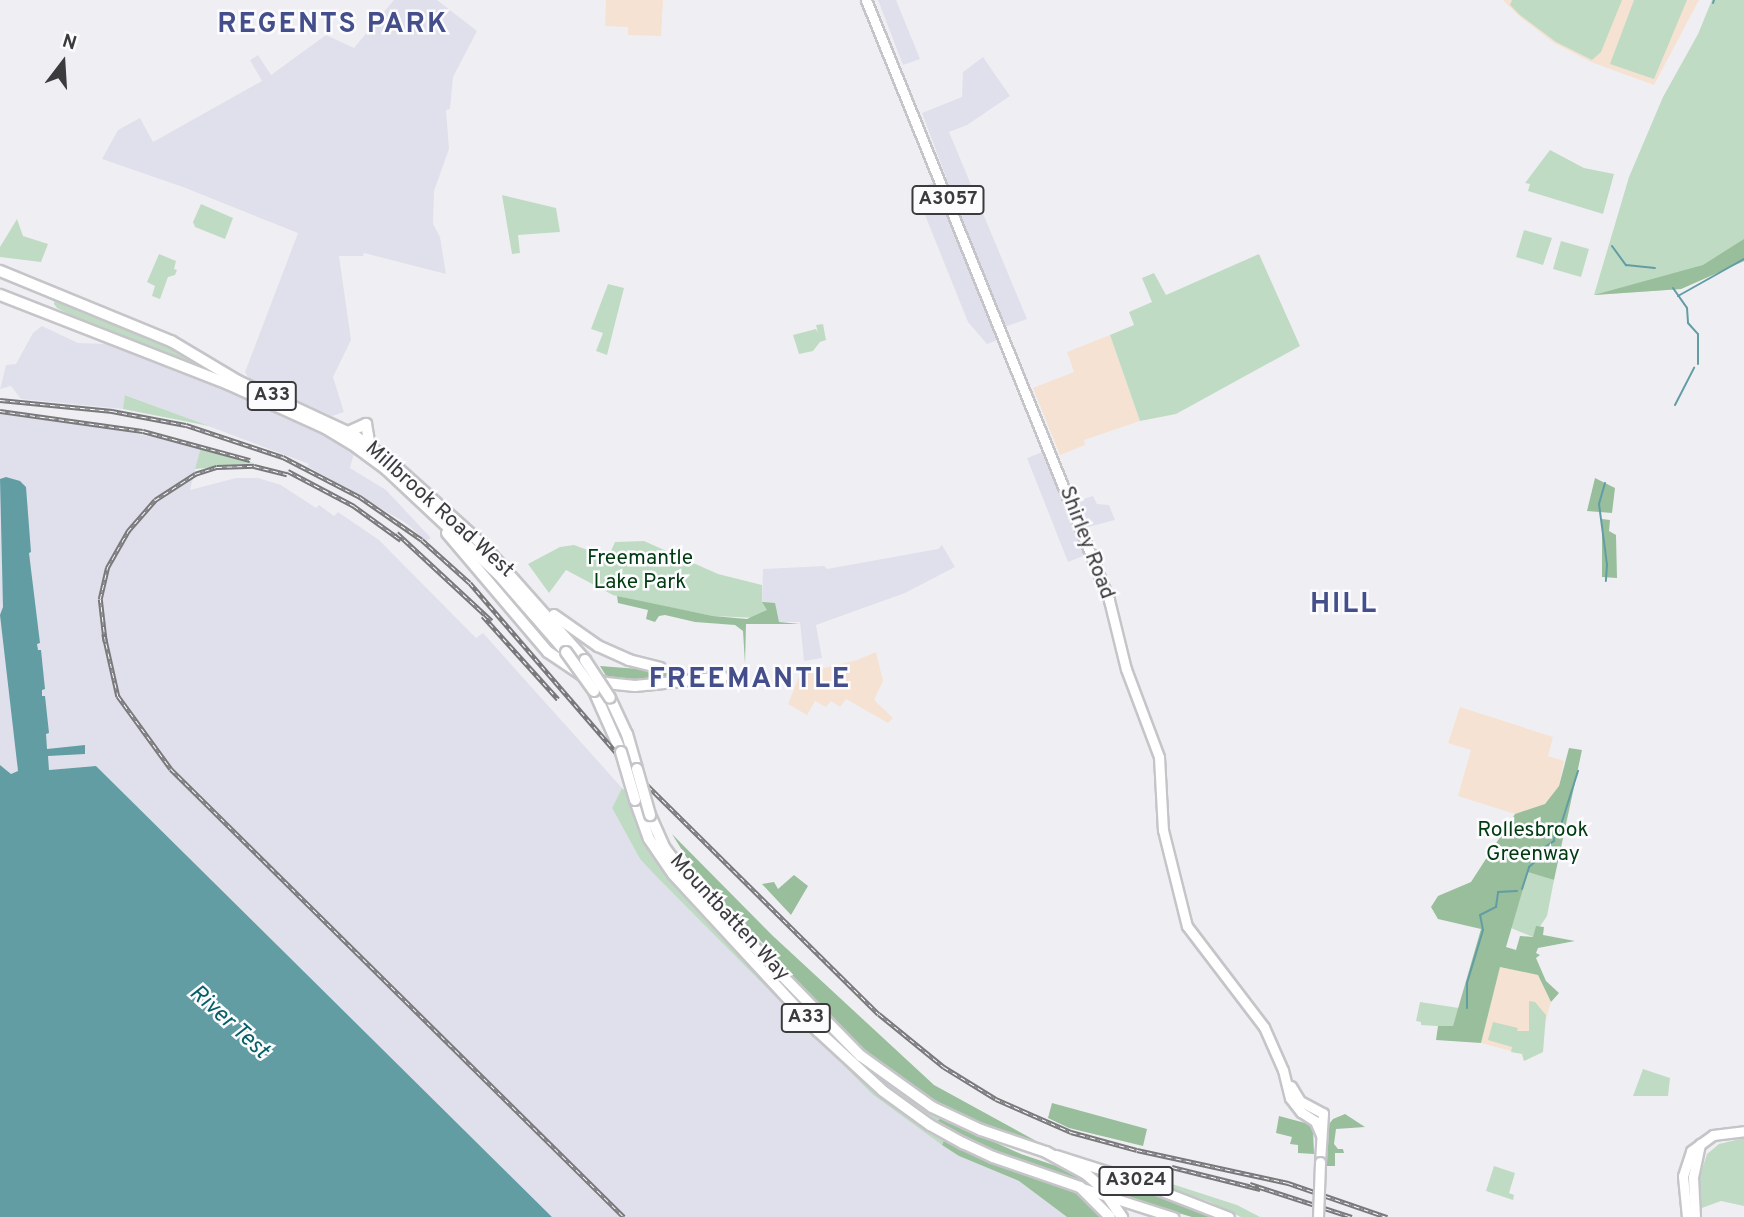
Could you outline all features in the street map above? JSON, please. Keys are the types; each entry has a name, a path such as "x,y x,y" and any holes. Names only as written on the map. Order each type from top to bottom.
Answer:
{"highway":[{"name":"Millbrook Road West","path":"0,271 171,341 238,381 348,432 370,446 483,545 530,594 585,660"},
{"name":"Millbrook Road West","path":"0,295 228,384 325,428 386,470 423,503 498,574 566,652"},
{"path":"348,432 366,425 370,446"},
{"path":"423,503 548,652 570,668 597,681 623,685 723,677"},
{"path":"530,594 566,625 597,646 629,660 660,668"},
{"name":"Mountbatten Way","path":"566,652 594,691 621,752 649,839 673,874 818,1031 883,1091 930,1125 993,1157 1080,1187"},
{"name":"Mountbatten Way","path":"585,660 610,698 627,734 650,815 664,847 689,880 861,1056 932,1107 981,1130 1046,1152"},
{"name":"A33","path":"1046,1152 1086,1174 1110,1198 1122,1217"},
{"name":"A33","path":"1080,1187 1110,1217"}],"main road":[{"name":"Shirley Road","path":"866,0 1109,600 1126,669 1159,757 1163,830 1183,917 1195,941 1264,1027 1293,1103 1317,1117 1321,1135 1318,1217"},
{"path":"1687,1217 1684,1169 1691,1151 1713,1135 1744,1131"},
{"path":"1695,1217 1693,1177 1700,1144"},
{"name":"Mountbatten Way","path":"1046,1152 1131,1179 1229,1217"},
{"name":"Mountbatten Way","path":"1080,1187 1173,1217"}],"shaded area":[{"path":"394,0 437,0 477,31 453,77 450,109 446,110 449,149 434,191 433,224 440,237 446,274 364,253 363,256 339,256 351,340 333,377 344,412 332,416 249,379 245,372 298,233 183,187 102,159 118,130 140,118 153,142 262,81 250,60 258,55 271,75 326,35 354,48"},
{"path":"606,0 663,0 661,36 628,35 628,27 605,26"},
{"path":"878,0 896,0 920,59 903,65"},
{"path":"1503,0 1699,0 1654,85 1591,62 1554,43"},
{"path":"983,57 1010,96 967,125 949,132 1027,319 999,329 1003,338 987,344 968,322 915,190 946,177 922,113 962,97 963,72"},
{"path":"42,326 78,343 106,344 233,392 328,436 354,453 350,468 386,490 431,538 426,541 406,523 307,466 309,464 126,395 123,409 21,399 11,386 0,389 6,365 16,364 33,333"},
{"path":"1110,335 1140,421 1084,440 1085,445 1060,455 1033,388 1074,372 1067,352"},
{"path":"0,414 119,430 201,447 190,490 236,478 258,478 281,485 316,508 319,505 334,516 338,512 379,540 476,638 483,633 622,788 612,808 640,859 872,1094 959,1156 1019,1181 1067,1217 552,1217 96,766 49,770 17,758 18,772 11,774 0,765"},
{"path":"1045,451 1067,504 1093,496 1097,504 1109,505 1115,520 1088,527 1083,537 1088,554 1068,562 1027,458"},
{"path":"942,545 955,567 905,593 816,625 822,658 804,661 800,622 778,622 775,603 762,602 763,569 824,566 827,569 938,549"},
{"path":"876,652 883,681 874,700 893,718 888,723 846,699 840,707 831,701 826,707 815,701 807,715 788,704 800,674 857,660"},
{"path":"1460,707 1553,737 1548,756 1564,761 1559,786 1545,805 1515,814 1458,796 1471,750 1448,743"},
{"path":"1500,967 1538,975 1551,1002 1544,1026 1543,1052 1524,1061 1522,1054 1481,1043"}],"green space":[{"path":"1512,0 1622,0 1601,52 1592,60 1556,42 1520,15 1510,5"},
{"path":"1634,0 1687,0 1654,79 1610,64"},
{"path":"1712,0 1744,0 1744,261 1681,289 1594,295 1629,177 1663,97 1698,34"},
{"path":"1550,150 1584,168 1614,174 1603,214 1528,191 1530,184 1525,183"},
{"path":"502,195 556,208 560,232 518,235 520,253 512,254"},
{"path":"201,204 233,218 225,239 195,227 193,222"},
{"path":"17,219 23,236 48,244 41,262 0,257 0,247"},
{"path":"1524,230 1552,238 1543,265 1516,257"},
{"path":"1744,239 1744,261 1681,289 1594,295 1703,265"},
{"path":"1561,241 1589,249 1581,277 1553,269"},
{"path":"159,254 176,261 174,269 177,270 175,275 168,277 160,299 152,296 155,286 147,282"},
{"path":"1259,254 1300,346 1176,414 1140,421 1110,335 1134,325 1129,312 1152,302 1142,278 1154,273 1166,295"},
{"path":"608,284 624,288 607,355 596,351 603,333 591,329"},
{"path":"55,297 160,340 219,373 218,375 90,325 57,308 54,304"},
{"path":"823,324 826,340 820,342 813,351 799,354 793,335 816,329 818,333 816,325"},
{"path":"125,395 152,405 209,426 123,409"},
{"path":"201,447 253,463 195,469"},
{"path":"1595,478 1615,488 1612,513 1587,511"},
{"path":"1602,519 1610,520 1609,531 1616,535 1617,578 1602,577"},
{"name":"Freemantle Lake Park","path":"644,541 718,574 762,585 762,602 775,603 778,619 713,616 642,602 613,595 566,570 549,593 528,564 560,547 574,545 604,556 610,553 615,542"},
{"path":"617,596 713,616 747,619 767,610 762,602 775,603 779,622 800,624 746,624 745,664 743,631 735,625 695,622 665,615 659,616 655,622 646,619 648,610 618,603"},
{"path":"600,666 678,672 684,679 636,682 608,679"},
{"name":"Rollesbrook Greenway","path":"1569,748 1582,750 1554,880 1528,872 1506,947 1516,950 1520,936 1533,937 1536,926 1544,927 1543,935 1575,941 1538,948 1536,953 1540,955 1536,958 1546,981 1559,993 1551,1002 1538,975 1500,967 1481,1043 1436,1040 1438,1026 1453,1026 1481,929 1438,919 1431,907 1438,896 1471,882 1515,814 1545,804 1559,786"},
{"path":"622,788 629,794 656,860 682,893 875,1091 945,1138 942,1145 872,1094 640,859 612,808"},
{"path":"672,834 773,936 934,1085 1038,1142 949,1112 884,1071 835,1026 763,943 705,887"},
{"path":"1528,871 1554,880 1547,916 1533,937 1511,928"},
{"path":"794,875 808,886 791,915 762,884 774,882 778,889"},
{"path":"1529,1001 1535,1002 1546,1015 1543,1052 1524,1061 1522,1054 1511,1052 1512,1047 1488,1040 1493,1022 1518,1028 1517,1031 1529,1031"},
{"path":"1420,1002 1459,1008 1453,1027 1421,1025 1421,1022 1416,1021"},
{"path":"829,1031 891,1086 941,1118 935,1123 899,1099 870,1075"},
{"path":"1643,1069 1670,1078 1668,1096 1633,1096"},
{"path":"1052,1103 1147,1129 1143,1146 1069,1128 1048,1118"},
{"path":"1345,1114 1365,1127 1336,1129 1334,1144 1338,1149 1343,1149 1344,1153 1335,1153 1335,1166 1325,1166 1326,1128 1333,1119"},
{"path":"1279,1116 1309,1124 1313,1129 1314,1154 1298,1153 1298,1145 1290,1144 1292,1137 1276,1133"},
{"path":"941,1118 1021,1154 1080,1174 1077,1181 999,1156 935,1123"},
{"path":"945,1138 1078,1191 1106,1217 1067,1217 1019,1181 959,1156 942,1145"},
{"path":"1744,1138 1744,1206 1721,1201 1699,1209 1700,1175 1707,1154 1719,1144"},
{"path":"1494,1166 1515,1173 1509,1193 1514,1195 1513,1200 1486,1191"},
{"path":"1124,1172 1141,1174 1237,1205 1260,1217 1241,1217 1210,1202"},
{"path":"1118,1181 1209,1211 1219,1217 1192,1217 1112,1194 1105,1183"}],"water":[{"name":"River Test","path":"6,477 20,481 26,487 29,553 40,643 37,644 38,650 41,650 45,689 42,690 42,696 45,696 49,733 46,734 47,749 85,745 85,754 48,756 49,770 96,766 552,1217 0,1217 0,765 11,774 18,771 0,615 3,607 0,479"}],"waterway":[{"path":"1612,246 1626,265 1655,268"},
{"path":"1678,296 1744,259"},
{"path":"1673,288 1687,308 1688,323 1698,334 1698,364"},
{"path":"1675,405 1694,368"},
{"path":"1605,483 1599,504 1607,565 1606,581"},
{"path":"1522,889 1529,867 1543,855 1545,847 1554,841 1578,771"},
{"path":"1467,1008 1467,983 1483,930 1480,915 1496,907 1498,892 1517,891"}],"railway":[{"path":"0,400 112,411 186,425 283,457 360,497 422,540 470,583 627,765 879,1014 944,1067 996,1099 1071,1132 1137,1150 1288,1183 1387,1217"},
{"path":"0,411 143,431 250,460"},
{"path":"105,642 100,599 107,568 128,531 155,500 195,474 217,467 254,466 287,474"},
{"path":"288,471 354,506 401,540"},
{"path":"397,533 492,621"},
{"path":"483,616 558,699"},
{"path":"104,634 118,696 171,769 624,1217"},
{"path":"1172,1167 1260,1189"},
{"path":"1250,1184 1352,1217"}],"district":[{"name":"REGENTS PARK","path":"333,25"},
{"name":"HILL","path":"1344,605"},
{"name":"FREEMANTLE","path":"750,680"}]}
